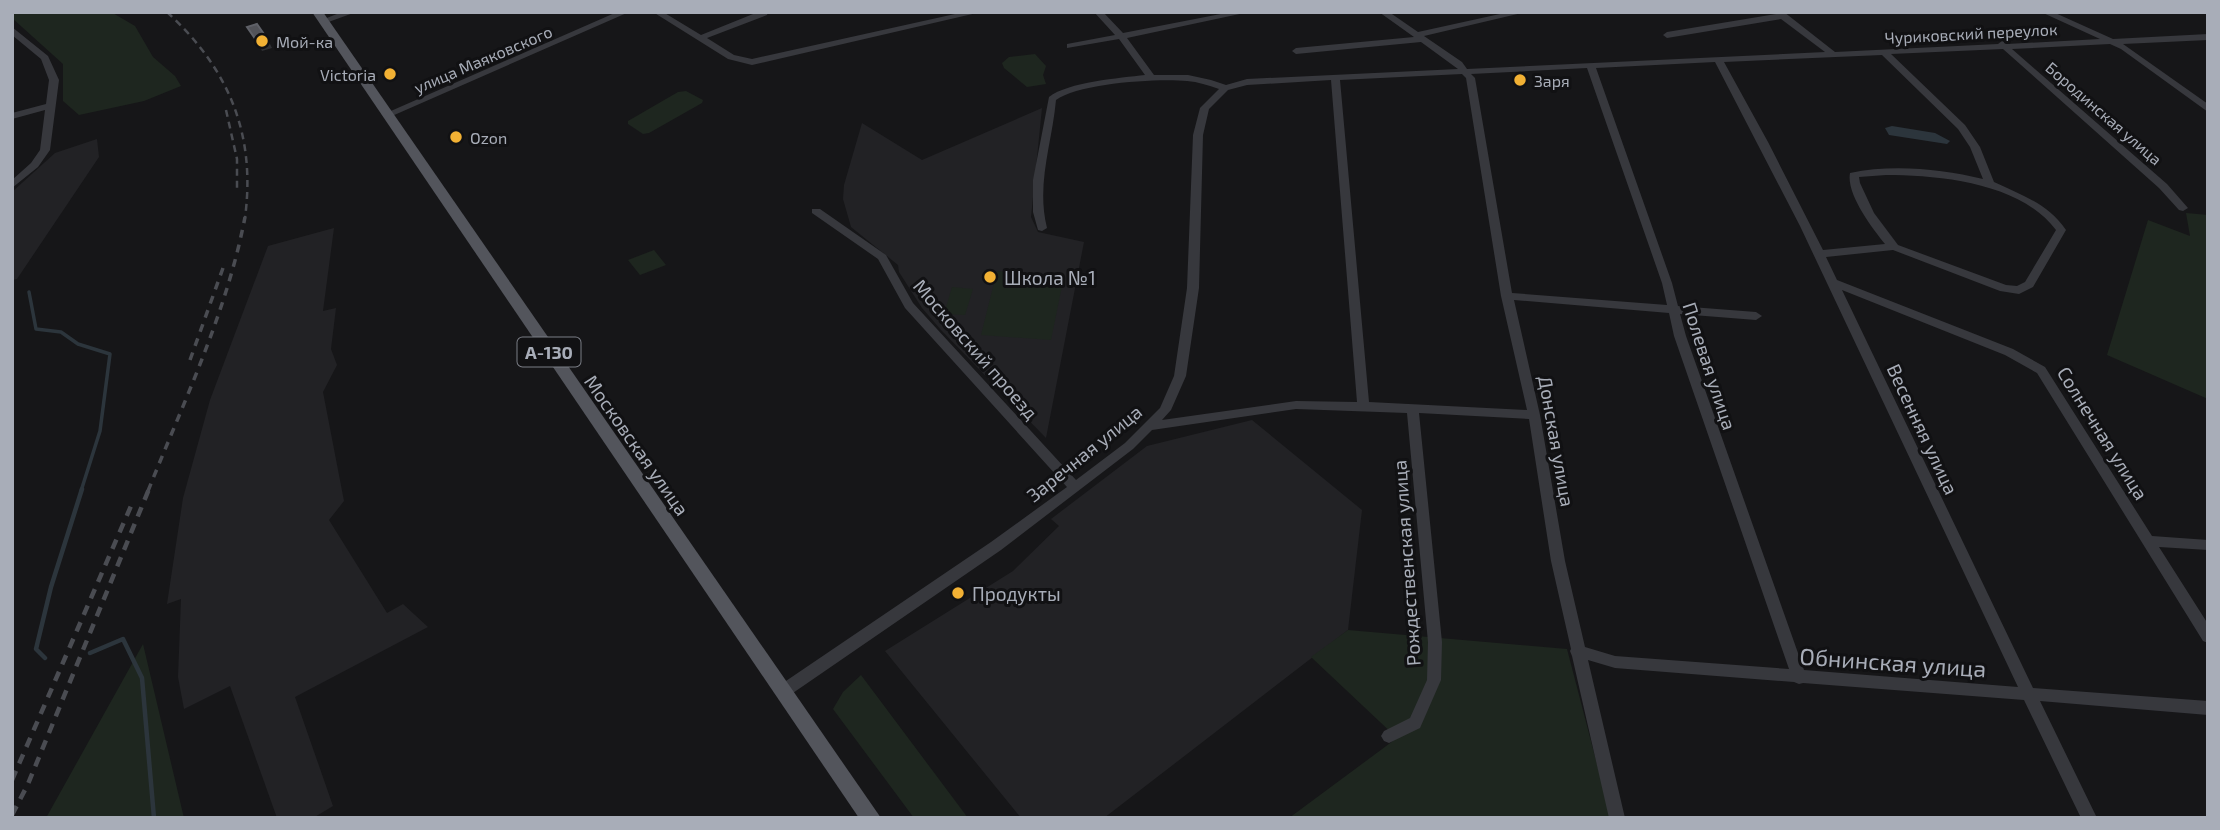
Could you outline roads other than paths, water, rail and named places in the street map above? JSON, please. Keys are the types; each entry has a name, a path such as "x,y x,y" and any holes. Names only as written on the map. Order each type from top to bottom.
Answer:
{"main road":[{"name":"Московская улица","path":"320,17 785,690"},
{"name":"А-130","path":"785,690 871,818"}],"street":[{"path":"320,17 352,12"},
{"name":"улица Маяковского","path":"389,114 625,12"},
{"path":"657,12 731,57 752,62 977,12"},
{"path":"1098,12 1121,36 1152,78"},
{"path":"1070,46 1245,12"},
{"path":"1383,12 1465,71"},
{"path":"1296,51 1421,37 1522,12"},
{"path":"2045,12 2124,47 2208,109"},
{"path":"700,38 764,13"},
{"path":"1667,34 1780,14 1833,54"},
{"path":"12,30 45,58 54,80 45,150 35,165 12,185"},
{"name":"Чуриковский переулок","path":"1225,88 1247,82 1335,77 1884,52 2002,44 2208,37"},
{"name":"Бородинская улица","path":"2002,44 2163,186 2183,208"},
{"path":"1884,52 1962,127 1990,184"},
{"name":"Весенняя улица","path":"1718,59 1764,141 2090,818"},
{"name":"Полевая улица","path":"1590,65 1667,283 1672,310 1799,678"},
{"name":"Донская улица","path":"1465,71 1471,78 1507,296 1534,415 1558,561 1577,652 1618,818"},
{"path":"1335,77 1363,406"},
{"path":"1041,228 1035,209 1052,99 1060,93 1152,78 1191,78 1225,88"},
{"name":"Заречная улица","path":"785,690 996,546 1075,488 1152,426 1164,410 1180,376 1193,288 1198,135 1205,108 1225,88"},
{"path":"12,116 50,106"},
{"path":"1866,172 1944,175 1990,184 2041,208 2055,219 2061,230 2029,284 2019,290 2004,288 1894,247 1885,239 1866,206 1854,183 1854,175 1866,172"},
{"name":"Московский проезд","path":"816,211 881,257 909,305 1075,488"},
{"path":"1819,254 1894,247"},
{"name":"Солнечная улица","path":"1832,282 2010,352 2041,370 2208,637"},
{"path":"1507,296 1756,316"},
{"path":"1152,426 1296,405 1534,415"},
{"name":"Рождественская улица","path":"1389,736 1415,723 1433,680 1435,642 1413,410"},
{"path":"2147,541 2208,545"},
{"name":"Обнинская улица","path":"1577,652 1615,662 2208,708"}],"waterway":[{"path":"29,292 36,329 61,332 78,344 110,354 100,431 81,491"},
{"path":"45,658 36,649 51,587 82,489"},
{"path":"90,653 123,639 142,678 154,818"}],"railway":[{"path":"167,12 207,56 233,105 242,131 246,158 245,218"},
{"path":"226,110 237,159 237,189"},
{"path":"148,491 216,322 245,217"},
{"path":"190,360 223,268"},
{"path":"12,815 28,784 149,489"},
{"path":"12,780 131,506"}],"place":[{"name":"Мой-ка","path":"262,41"},
{"name":"Victoria","path":"390,74"},
{"name":"Заря","path":"1520,80"},
{"name":"Ozon","path":"456,137"},
{"name":"Школа №1","path":"990,277"},
{"name":"Продукты","path":"958,593"}]}
